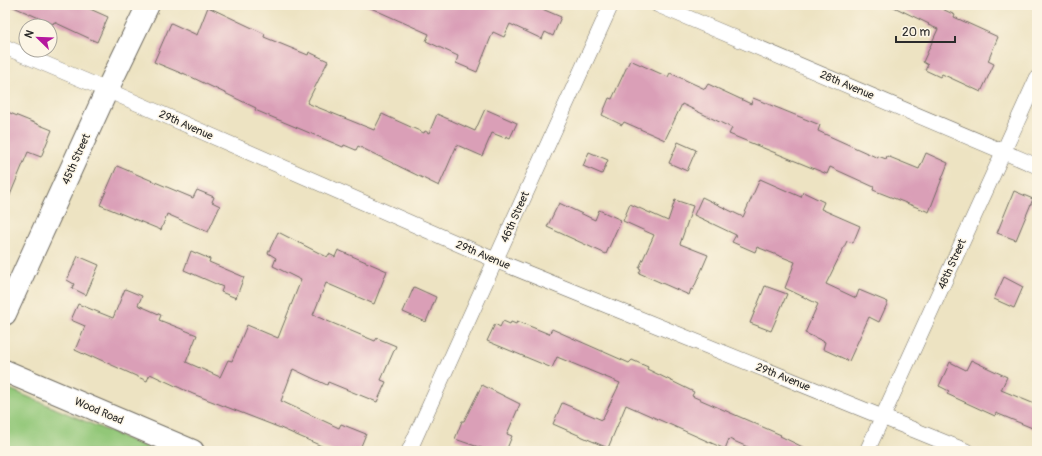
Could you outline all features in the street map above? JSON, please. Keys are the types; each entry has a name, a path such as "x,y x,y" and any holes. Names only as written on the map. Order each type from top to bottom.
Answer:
{"street":[{"name":"45th Street","path":"5,314 107,90 148,5"},
{"name":"46th Street","path":"409,451 611,5"},
{"name":"28th Avenue","path":"658,5 1037,166"},
{"name":"29th Avenue","path":"5,47 107,90 495,260 966,451"},
{"name":"48th Street","path":"867,451 1037,78"},
{"name":"Wood Road","path":"5,371 193,451"}],"green space":[{"path":"5,387 155,451 5,451"}],"building":[{"path":"9,5 81,5 108,17 97,42 58,24 58,18 39,18"},
{"path":"364,5 533,5 561,17 553,36 545,32 542,39 510,24 504,37 493,32 477,72 456,63 458,56 426,41 429,34"},
{"path":"890,5 934,5 955,15 954,17 998,37 988,61 994,64 981,92 942,74 940,77 925,70 928,65 923,62 938,29"},
{"path":"208,7 265,34 264,37 308,55 309,52 328,61 307,103 374,130 382,114 424,133 425,131 429,133 437,114 475,131 485,109 517,123 510,138 506,136 505,138 492,133 482,156 457,145 439,186 358,146 356,150 344,145 343,147 255,110 256,108 183,73 154,62 171,23 197,35"},
{"path":"630,60 668,77 670,73 705,89 708,84 751,104 753,98 820,125 818,131 878,158 878,156 886,159 887,156 919,169 926,153 948,163 929,212 873,190 874,187 830,167 827,174 729,134 732,128 682,104 665,140 624,122 622,125 602,115 609,98 612,99"},
{"path":"5,111 52,130 41,157 28,152 5,207"},
{"path":"678,142 696,150 687,171 669,163"},
{"path":"589,152 608,160 602,174 583,166"},
{"path":"117,166 193,198 197,190 214,197 212,202 220,206 208,232 167,214 161,230 100,205"},
{"path":"760,179 801,197 803,192 824,202 821,209 860,226 853,243 847,241 826,284 856,298 859,290 888,302 879,322 869,317 849,361 823,349 825,342 805,333 818,304 785,288 795,262 757,247 755,252 732,242 736,235 694,215 702,197 743,217"},
{"path":"1014,191 1033,199 1016,240 997,233"},
{"path":"675,200 693,206 680,244 708,255 693,290 691,289 689,295 639,273 641,269 639,268 654,235 623,221 630,204 668,221"},
{"path":"559,203 595,220 599,210 621,220 606,254 547,227"},
{"path":"278,232 327,257 329,254 335,257 338,250 387,271 374,304 326,283 313,315 375,341 377,338 396,346 381,380 386,382 377,402 328,382 327,385 293,369 281,401 339,428 341,424 366,434 359,451 333,451 278,427 193,394 150,374 147,381 92,356 92,358 75,350 85,326 71,320 78,304 113,318 125,289 142,296 138,305 161,315 159,320 197,335 186,362 220,377 228,360 232,361 247,325 278,338 301,280 273,266 276,258 268,253"},
{"path":"191,251 210,259 209,262 244,277 236,298 221,292 223,287 184,270"},
{"path":"78,256 99,265 86,295 72,288 74,284 67,280"},
{"path":"1004,277 1023,287 1014,308 994,299"},
{"path":"765,286 787,294 771,331 750,323"},
{"path":"414,287 436,297 426,322 403,312"},
{"path":"503,321 510,324 511,322 516,324 517,321 549,334 552,329 629,363 632,360 694,392 692,396 781,435 780,436 811,451 757,451 729,439 725,449 626,405 608,448 553,424 562,403 602,420 620,383 557,357 552,368 487,341 495,324 500,327"},
{"path":"971,360 1007,377 1001,390 1037,405 1037,430 996,413 995,416 947,394 949,391 939,386 950,362 966,370"},
{"path":"482,385 520,404 507,434 512,436 506,451 490,451 455,439 462,421 464,421"}]}
